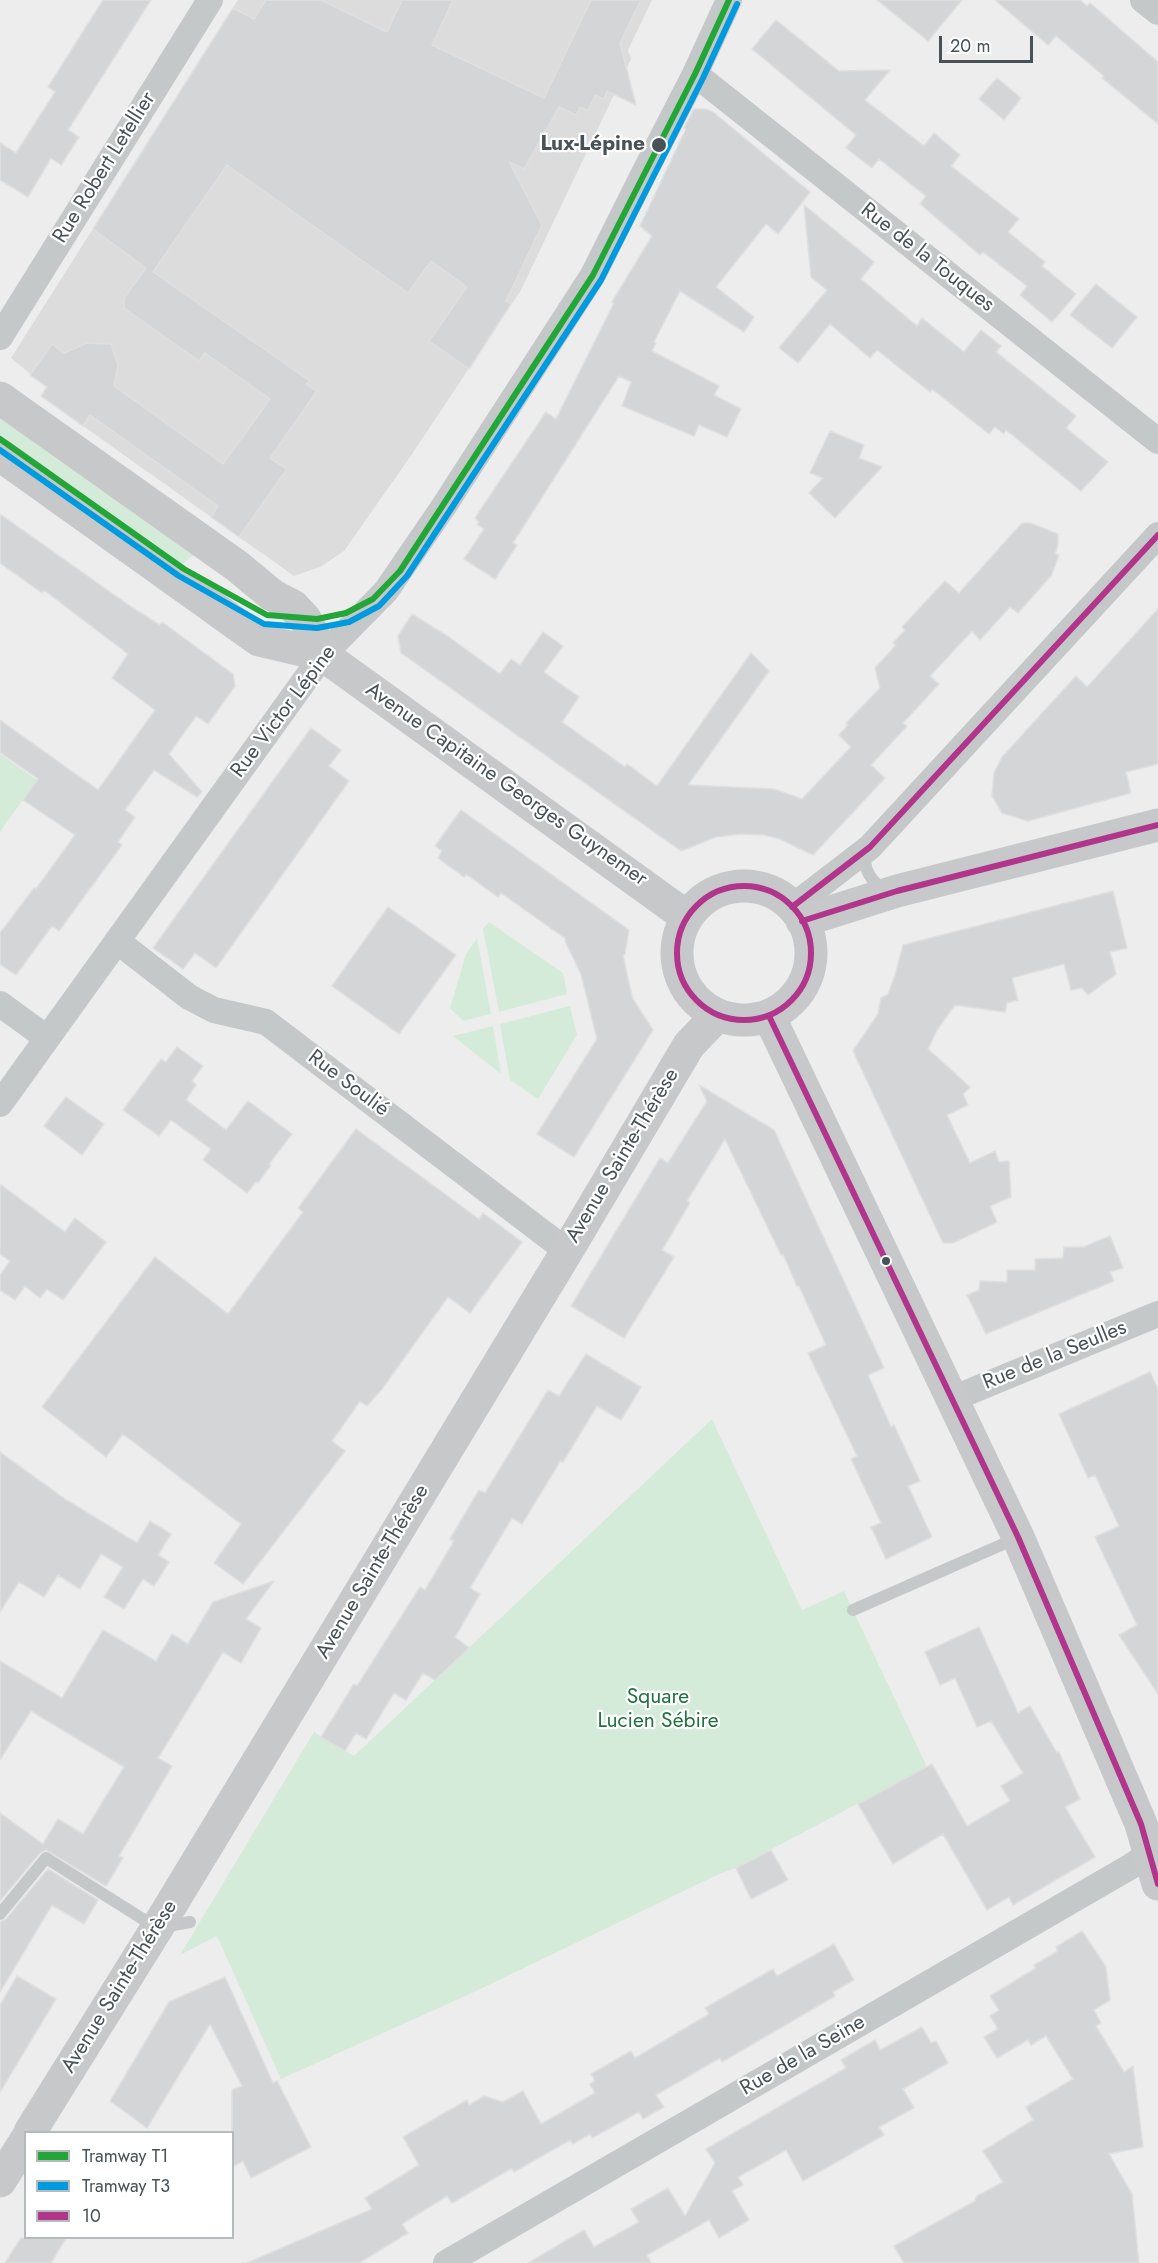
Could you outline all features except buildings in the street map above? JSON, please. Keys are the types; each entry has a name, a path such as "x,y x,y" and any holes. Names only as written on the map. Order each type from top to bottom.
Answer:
{"street":[{"name":"Rue Robert Letellier","path":"0,337 210,0"},
{"name":"Rue Victor Lépine","path":"0,1104 323,655 386,591 563,324 594,275 695,74 729,0"},
{"path":"1143,0 1158,12"},
{"name":"Rue de la Touques","path":"695,74 1158,441"},
{"name":"Avenue Capitaine Georges Guynemer","path":"0,398 237,566 272,595 292,606 305,619 323,655"},
{"name":"Avenue Capitaine Georges Guynemer","path":"0,455 259,640 323,655 687,917"},
{"path":"797,914 870,848 1158,535"},
{"path":"797,914 1158,825"},
{"path":"743,886 761,888 778,895 797,914 808,936 811,951 809,967 804,982 785,1006 769,1016 754,1020 735,1020 718,1015 702,1006 689,993 680,976 677,940 687,917 708,896 725,888 743,886"},
{"name":"Rue Soulié","path":"117,941 189,997 214,1010 266,1022 567,1251"},
{"path":"0,1004 47,1038"},
{"name":"Avenue Sainte-Thérèse","path":"31,2131 157,1928 567,1251 689,1045 718,1015"},
{"path":"769,1016 1018,1537 1154,1851 1158,1884"},
{"name":"Rue de la Seulles","path":"952,1399 1158,1314"},
{"name":"Rue de la Seine","path":"446,2263 1154,1851"},
{"path":"0,2181 24,2143"}],"lane":[{"path":"870,848 865,855 871,878 879,886 897,891"},
{"path":"853,1610 1018,1537"},
{"path":"0,1914 46,1858 157,1928 190,1922"}],"shaded area":[{"path":"238,0 652,0 628,50 631,59 521,290 412,454 344,551 320,567 294,576 41,396 46,387 11,358"}],"green space":[{"path":"0,407 201,550 175,569 0,443"},
{"path":"0,754 37,780 0,832"},
{"path":"489,922 563,973 567,994 499,1012 483,929"},
{"path":"477,938 491,1014 463,1021 450,1008 466,954"},
{"path":"570,1006 577,1035 538,1099 510,1080 500,1024"},
{"path":"493,1026 501,1074 453,1036"},
{"name":"Square Lucien Sébire","path":"712,1419 802,1610 844,1591 927,1767 736,1868 719,1874 472,1993 281,2079 217,1936 180,1955 314,1732 354,1756"}],"tram line":[{"name":"T1","path":"0,439 184,569 267,615 317,619 346,613 373,599 400,571 593,275 695,74 729,0"},
{"name":"T3","path":"0,450 179,576 264,624 317,628 349,622 379,606 407,576 601,280 703,78 737,4"}],"transit line":[{"name":"10","path":"792,907 870,847 1158,535"},
{"name":"10","path":"802,921 897,891 1158,825"},
{"name":"10","path":"744,886 770,891 791,906 806,927 811,953 806,979 791,1000 770,1015 744,1020 718,1015 697,1000 682,979 677,953 682,927 697,906 718,891 744,886"},
{"name":"10","path":"769,1016 1018,1537 1141,1824 1158,1884"}],"place":[{"name":"Lux-Lépine","path":"659,145"}]}
